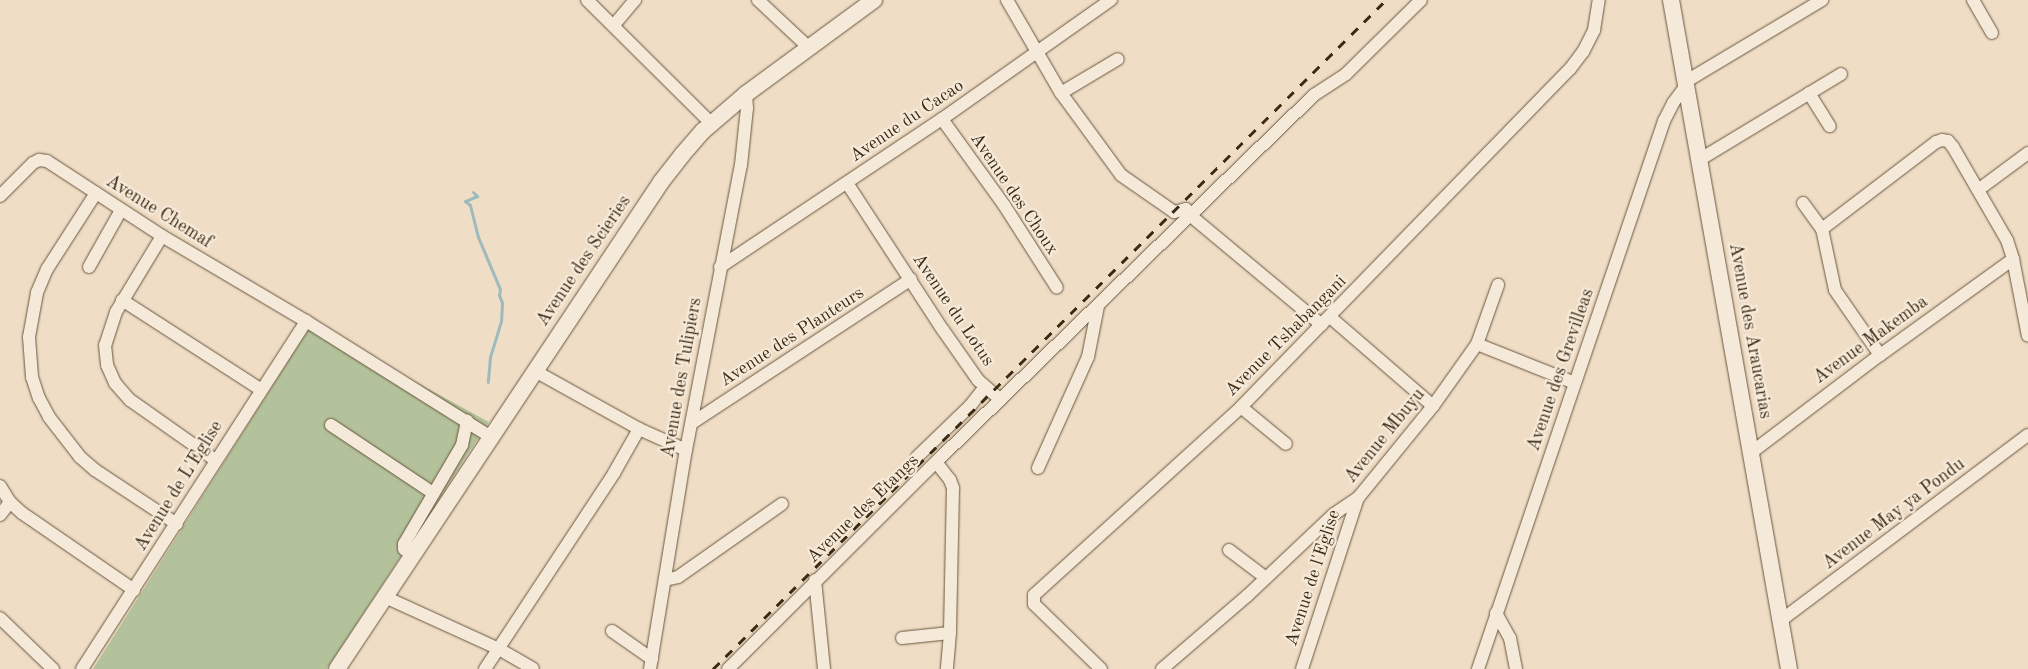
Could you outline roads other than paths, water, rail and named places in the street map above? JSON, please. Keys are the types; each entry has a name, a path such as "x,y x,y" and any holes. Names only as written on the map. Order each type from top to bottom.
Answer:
{"street":[{"path":"586,0 614,24 712,124"},
{"path":"614,24 635,0"},
{"path":"758,0 808,47"},
{"name":"Avenue des Scieries","path":"337,669 661,182 682,155 712,124 746,94 874,0"},
{"path":"1007,0 1061,93 1121,175 1174,212 1186,209 1433,406"},
{"name":"Avenue du Cacao","path":"720,267 942,119 1111,0"},
{"path":"947,669 950,633 953,488 950,480 936,462 1314,95 1346,74 1421,0"},
{"name":"Avenue Tshabangani","path":"1101,669 1034,604 1034,595 1241,407 1570,69 1583,52 1594,30 1599,0"},
{"name":"Avenue des Araucarias","path":"1672,0 1685,84 1752,452 1789,669"},
{"path":"1685,84 1822,0"},
{"path":"1973,0 1992,33"},
{"path":"1061,93 1118,59"},
{"path":"1699,160 1841,74"},
{"name":"Avenue des Grevilleas","path":"1478,669 1664,122 1685,84"},
{"path":"1809,93 1830,126"},
{"name":"Avenue des Tulipiers","path":"651,664 686,450 741,166 747,108 746,94"},
{"name":"Avenue des Choux","path":"942,119 1004,205 1057,288"},
{"path":"1822,229 1940,140 1945,140 1950,144 2007,240 2013,259 2028,336"},
{"path":"1978,190 2028,154"},
{"name":"Avenue Chemaf","path":"0,196 31,165 42,160 162,236 306,321 491,437"},
{"name":"Avenue du Lotus","path":"847,183 943,330 985,387 1001,400"},
{"path":"96,194 47,269 37,293 29,337 32,377 39,398 49,417 80,457 95,470 177,524"},
{"path":"1803,203 1822,229 1836,290 1880,355"},
{"path":"89,267 121,210"},
{"path":"162,236 122,300 105,345 107,365 121,391 154,418 215,460"},
{"name":"Avenue Makemba","path":"1752,452 1880,355 2013,259"},
{"name":"Avenue des Planteurs","path":"692,423 911,279"},
{"name":"Avenue Mbuyu","path":"1162,669 1266,578 1334,514 1358,498 1433,406 1477,344 1498,285"},
{"path":"122,300 260,389"},
{"path":"1038,468 1088,357 1098,306"},
{"name":"Avenue de L'Eglise","path":"82,669 177,524 260,389 306,321"},
{"path":"1477,344 1575,383"},
{"path":"535,371 639,429 686,450"},
{"path":"917,457 970,406 985,387"},
{"path":"1241,407 1286,444"},
{"path":"413,556 404,549 404,544 462,445 467,421"},
{"path":"331,425 433,493"},
{"path":"485,669 614,473 639,429"},
{"name":"Avenue May ya Pondu","path":"1780,621 2028,435"},
{"name":"Avenue des Etangs","path":"728,669 815,580 936,462"},
{"path":"0,486 5,502 0,515"},
{"name":"Avenue de l'Eglise","path":"1302,669 1358,498"},
{"path":"5,502 134,590"},
{"path":"664,580 678,577 782,504"},
{"path":"1229,550 1266,578"},
{"name":"Avenue des Etangs","path":"815,580 824,669"},
{"path":"385,597 499,649 533,669"},
{"path":"1496,613 1510,638 1516,669"},
{"path":"0,618 53,669"},
{"path":"612,631 651,664"},
{"path":"902,638 950,633"}],"waterway":[{"path":"473,192 477,196 465,201 470,205 478,237 500,289 499,295 502,303 501,321 490,357 488,382"}],"railway":[{"path":"713,669 1386,0"}]}
